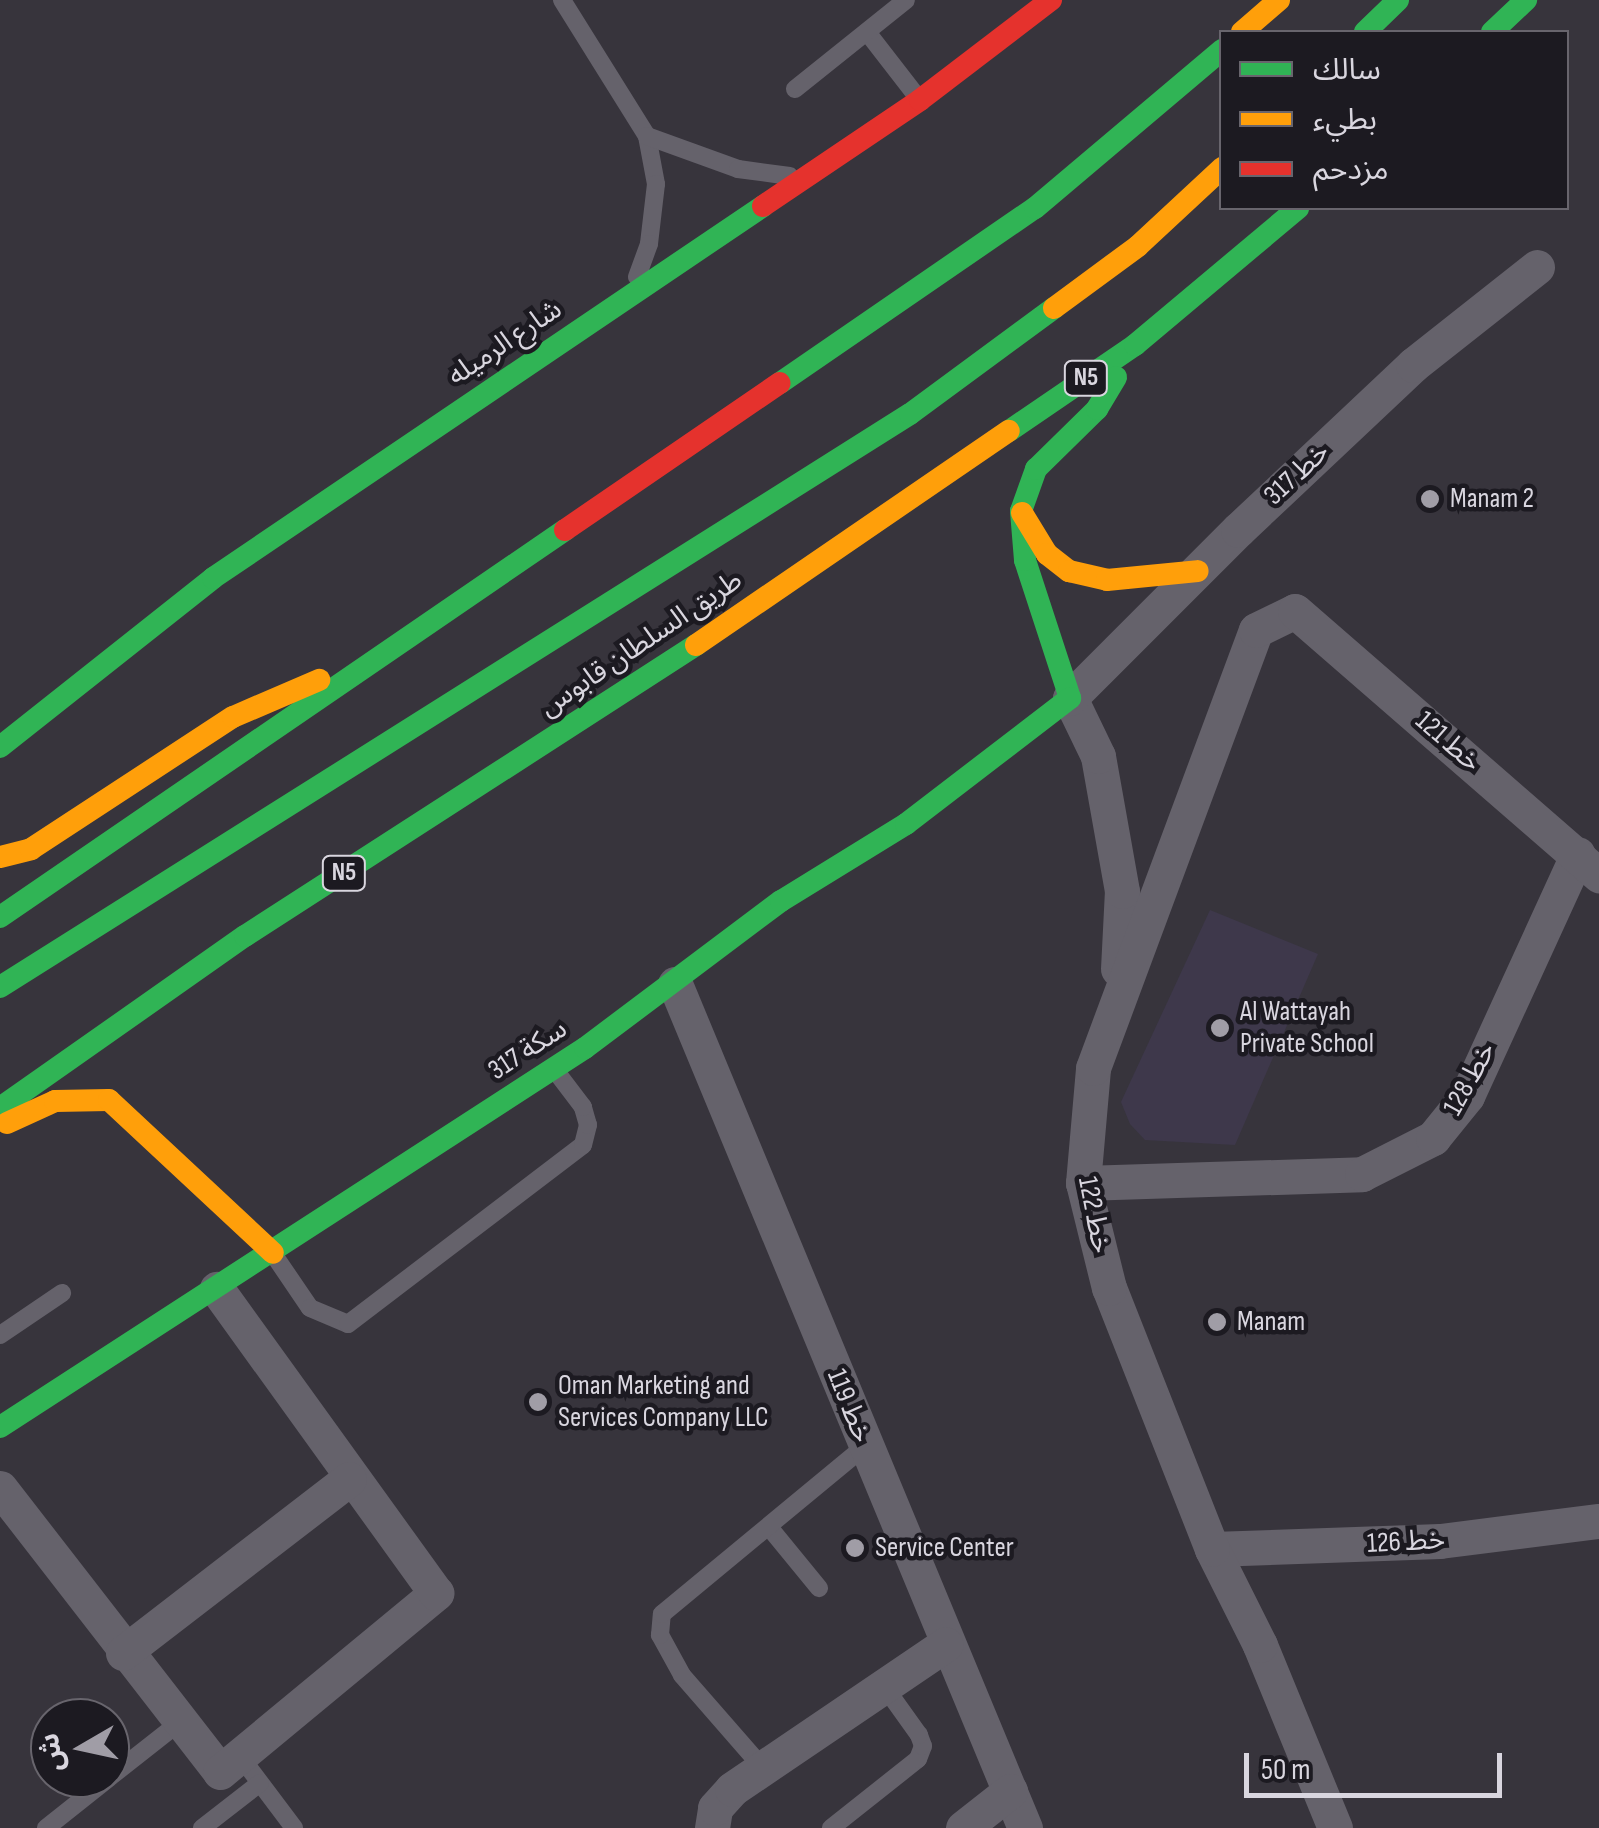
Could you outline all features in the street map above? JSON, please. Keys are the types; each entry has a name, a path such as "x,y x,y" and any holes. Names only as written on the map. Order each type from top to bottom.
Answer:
{"main road":[{"name":"شارع الرميله","path":"0,747 213,578 920,100 1051,0"},
{"path":"1244,30 1279,0"},
{"path":"1366,30 1398,0"},
{"path":"1494,30 1526,0"},
{"path":"0,917 1034,208 1219,53"},
{"name":"طريق السلطان قابوس","path":"0,987 659,576 910,414 1138,246 1219,171"},
{"name":"طريق السلطان قابوس","path":"0,1108 245,936 694,646 1135,345 1296,210"},
{"path":"1070,698 1025,560 1021,512 1036,468 1097,409 1135,345"},
{"path":"1021,512 1047,554 1069,572 1107,580 1198,571"},
{"path":"0,857 31,849 233,717 391,649"},
{"name":"سكة 317","path":"0,1427 554,1069 675,984 782,901 906,824 1070,698"},
{"path":"0,1126 55,1100 109,1100 273,1254"}],"street":[{"name":"خط 317","path":"1070,698 1413,365 1537,267"},
{"name":"خط 121","path":"1295,611 1588,864"},
{"name":"خط 122","path":"1295,611 1256,630 1116,1005 1093,1068 1083,1183 1109,1288 1212,1549 1260,1645 1335,1828"},
{"path":"1070,698 1098,756 1122,890 1116,1005"},
{"name":"خط 128","path":"1083,1183 1362,1174 1433,1138 1467,1096 1588,864"},
{"name":"خط 119","path":"675,984 1025,1828"},
{"path":"6,1509 220,1772 250,1769 436,1594 217,1290"},
{"path":"124,1653 350,1479"},
{"name":"خط 126","path":"1212,1549 1440,1542 1599,1521"},
{"path":"712,1828 715,1808 732,1789 946,1644"},
{"path":"963,1828 1010,1791"}],"lane":[{"path":"562,0 648,136 656,184 649,244 631,293"},
{"path":"796,89 906,0"},
{"path":"867,32 920,100"},
{"path":"648,136 738,169 804,177"},
{"path":"273,1254 310,1308 348,1324 583,1145 588,1125 583,1108 554,1069"},
{"path":"0,1335 62,1293"},
{"path":"763,1768 682,1675 660,1635 662,1614 865,1446"},
{"path":"769,1527 819,1588"},
{"path":"831,1828 918,1759 923,1746 884,1686"},
{"path":"130,1762 180,1722"},
{"path":"202,1828 250,1769 294,1828"},
{"path":"46,1828 84,1798"}],"shaded area":[{"name":"Al Wattayah Private School","path":"1210,910 1318,954 1235,1145 1145,1140 1130,1124 1121,1102"}],"traffic: fast":[{"path":"1367,30 1398,0"},
{"path":"1494,30 1526,0"},
{"path":"780,383 1035,208 1219,53"},
{"path":"0,747 213,578 763,206"},
{"path":"1009,431 1135,345 1296,210"},
{"path":"0,987 910,414 1054,308"},
{"path":"1070,698 1025,560 1021,511 1036,469 1097,409 1116,377"},
{"path":"0,917 565,530"},
{"path":"0,1108 245,936 696,645"},
{"path":"0,1427 585,1048 781,901 906,824 1070,698"}],"traffic: slow":[{"path":"1244,30 1279,0"},
{"path":"1054,308 1138,246 1219,171"},
{"path":"696,645 1009,431"},
{"path":"1022,513 1047,554 1069,571 1107,580 1198,571"},
{"path":"0,857 31,849 233,717 319,680"},
{"path":"7,1123 55,1101 109,1100 273,1253"}],"traffic: jam":[{"path":"763,206 920,100 1051,0"},
{"path":"565,530 780,383"}],"place":[{"name":"Manam 2","path":"1430,499"},
{"name":"Al Wattayah Private School","path":"1220,1028"},
{"name":"Manam","path":"1217,1322"},
{"name":"Oman Marketing and Services Company LLC","path":"538,1402"},
{"name":"Service Center","path":"855,1548"}]}
